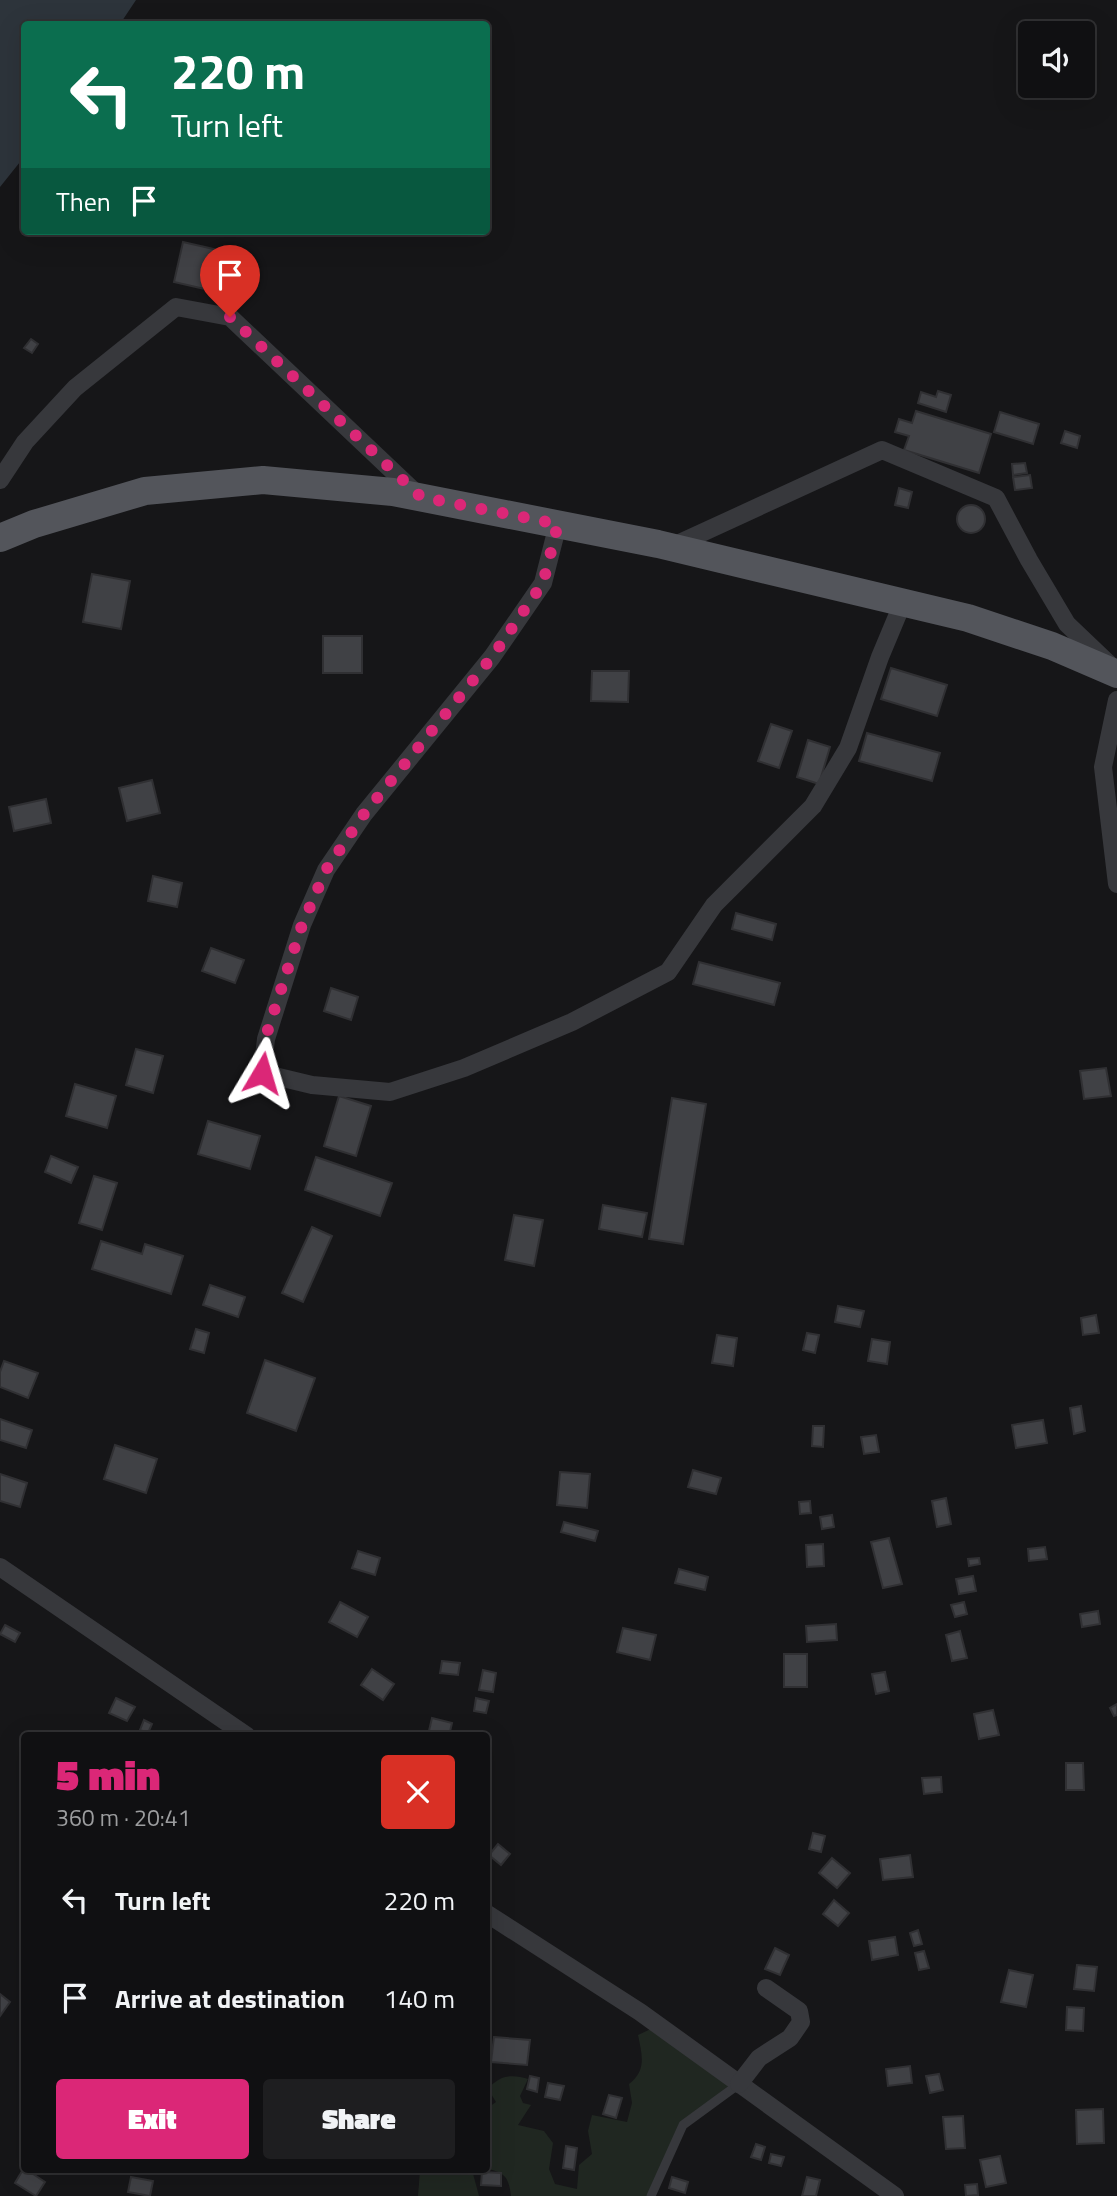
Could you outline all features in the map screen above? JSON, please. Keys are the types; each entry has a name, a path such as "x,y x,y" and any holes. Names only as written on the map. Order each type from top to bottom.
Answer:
{"main road":[{"path":"0,538 34,524 145,491 263,480 393,492 671,547 968,618 1052,646 1117,673"}],"street":[{"path":"0,480 24,442 75,387 176,307 230,317 421,497"},
{"path":"671,547 882,450 996,498 1028,560 1068,624 1117,673"},
{"path":"558,524 543,583 492,657 364,814 326,870 302,925 265,1039 262,1073 312,1085 390,1092 464,1068 560,1027 668,972 713,905 813,806 848,748 880,657 903,602"},
{"path":"1117,700 1103,767 1117,884"},
{"path":"0,1567 241,1732"},
{"path":"490,1916 640,2012 895,2196"},
{"path":"739,2084 759,2058 790,2038 801,2022 799,2011 766,1988"}],"lane":[{"path":"652,2196 683,2125 739,2084"}],"shaded area":[{"path":"0,0 136,0 122,21 21,21 21,161 0,187"},
{"path":"655,2027 731,2084 682,2123 647,2196 511,2196 505,2177 490,2170 490,2106 496,2102 490,2087 506,2077 528,2079 520,2096 523,2103 531,2105 518,2125 544,2131 553,2143 549,2169 555,2184 577,2189 579,2165 592,2154 588,2131 592,2115 627,2122 632,2103 629,2084 639,2073 642,2062 638,2035"},
{"path":"420,2173 473,2173 479,2196 418,2196"}],"building":[{"path":"183,242 240,255 231,295 174,282"},
{"path":"31,339 38,344 32,353 24,348"},
{"path":"938,391 951,395 946,412 918,403 921,392 936,397"},
{"path":"916,411 991,434 979,473 904,450 909,436 895,432 899,419 912,423"},
{"path":"1000,412 1039,424 1033,444 994,432"},
{"path":"1065,431 1080,436 1077,448 1061,443"},
{"path":"1025,463 1027,473 1013,475 1012,464"},
{"path":"1030,475 1032,488 1015,490 1013,477"},
{"path":"899,488 912,492 908,508 895,505"},
{"path":"971,505 981,509 985,519 981,529 971,533 961,529 957,519 961,509"},
{"path":"92,574 130,581 121,629 83,622"},
{"path":"323,636 362,636 362,673 323,673"},
{"path":"891,668 947,685 937,716 881,699"},
{"path":"592,671 629,671 628,702 591,701"},
{"path":"771,724 792,731 779,768 758,761"},
{"path":"867,733 940,753 932,781 859,761"},
{"path":"808,740 830,747 819,784 797,777"},
{"path":"152,780 160,813 127,821 119,788"},
{"path":"46,799 51,823 14,831 9,807"},
{"path":"153,876 182,883 177,907 148,901"},
{"path":"736,913 776,924 772,940 732,929"},
{"path":"211,948 244,960 235,983 202,971"},
{"path":"699,962 780,983 774,1005 693,984"},
{"path":"331,988 358,997 351,1020 324,1011"},
{"path":"136,1049 163,1056 153,1093 126,1085"},
{"path":"1106,1068 1111,1096 1084,1099 1080,1071"},
{"path":"75,1084 116,1096 107,1128 66,1116"},
{"path":"339,1096 371,1106 356,1156 324,1146"},
{"path":"672,1098 706,1104 683,1244 649,1239"},
{"path":"208,1121 260,1136 250,1169 198,1154"},
{"path":"51,1156 78,1167 71,1183 45,1172"},
{"path":"316,1157 392,1183 380,1216 305,1190"},
{"path":"94,1176 117,1183 102,1230 79,1223"},
{"path":"603,1205 647,1213 642,1237 599,1229"},
{"path":"514,1215 543,1220 534,1266 505,1260"},
{"path":"312,1227 332,1236 303,1302 282,1293"},
{"path":"101,1241 142,1254 145,1244 183,1256 171,1294 92,1269"},
{"path":"210,1285 245,1297 238,1317 203,1305"},
{"path":"838,1306 864,1311 860,1327 835,1322"},
{"path":"1096,1315 1099,1333 1083,1335 1081,1318"},
{"path":"196,1329 209,1333 204,1353 190,1349"},
{"path":"807,1333 819,1335 815,1353 803,1350"},
{"path":"717,1335 737,1338 733,1366 712,1363"},
{"path":"872,1339 890,1342 887,1364 868,1361"},
{"path":"265,1360 315,1378 296,1431 247,1413"},
{"path":"4,1361 38,1373 28,1398 0,1387 0,1372"},
{"path":"1081,1406 1085,1431 1074,1434 1070,1408"},
{"path":"0,1419 32,1430 26,1448 0,1440"},
{"path":"1043,1420 1047,1443 1016,1448 1012,1425"},
{"path":"813,1426 824,1426 823,1447 812,1446"},
{"path":"876,1435 879,1452 864,1454 861,1437"},
{"path":"115,1445 157,1459 146,1493 104,1479"},
{"path":"693,1470 721,1478 716,1494 688,1487"},
{"path":"560,1472 590,1474 587,1508 557,1505"},
{"path":"0,1474 27,1483 20,1507 0,1501"},
{"path":"946,1498 951,1524 937,1527 932,1501"},
{"path":"810,1501 811,1513 800,1514 799,1502"},
{"path":"832,1515 834,1527 822,1529 820,1517"},
{"path":"564,1522 598,1531 595,1541 561,1532"},
{"path":"889,1538 902,1584 883,1588 871,1542"},
{"path":"823,1544 824,1566 807,1567 806,1545"},
{"path":"1045,1547 1047,1559 1029,1561 1028,1549"},
{"path":"358,1551 380,1558 375,1575 352,1568"},
{"path":"979,1558 980,1564 969,1566 968,1559"},
{"path":"679,1569 708,1577 705,1590 675,1583"},
{"path":"973,1576 976,1591 959,1594 956,1579"},
{"path":"340,1602 368,1617 357,1637 329,1622"},
{"path":"964,1602 967,1614 955,1617 951,1605"},
{"path":"1098,1611 1100,1624 1082,1627 1080,1614"},
{"path":"836,1624 837,1640 807,1642 806,1626"},
{"path":"5,1625 20,1633 15,1642 0,1634"},
{"path":"623,1628 656,1635 650,1660 617,1652"},
{"path":"960,1631 967,1658 952,1661 946,1635"},
{"path":"784,1654 807,1654 807,1687 784,1687"},
{"path":"442,1661 460,1663 458,1675 440,1673"},
{"path":"372,1669 394,1684 383,1700 361,1685"},
{"path":"483,1670 496,1673 493,1692 479,1690"},
{"path":"885,1672 889,1691 876,1694 872,1674"},
{"path":"116,1698 135,1707 127,1721 109,1713"},
{"path":"476,1698 489,1701 486,1713 474,1711"},
{"path":"1117,1704 1117,1715 1114,1716 1110,1708"},
{"path":"993,1710 999,1735 979,1739 974,1714"},
{"path":"432,1718 452,1723 450,1732 429,1732"},
{"path":"144,1720 152,1724 148,1732 140,1730"},
{"path":"1066,1763 1083,1763 1084,1790 1066,1790"},
{"path":"941,1777 942,1792 924,1794 922,1778"},
{"path":"813,1833 825,1836 821,1852 809,1849"},
{"path":"498,1844 510,1854 501,1865 490,1854"},
{"path":"910,1855 913,1877 883,1880 880,1859"},
{"path":"832,1858 850,1873 837,1888 819,1873"},
{"path":"834,1900 849,1913 838,1926 823,1914"},
{"path":"918,1930 922,1944 914,1946 910,1933"},
{"path":"895,1937 898,1955 872,1960 869,1941"},
{"path":"775,1948 789,1955 780,1975 765,1969"},
{"path":"924,1951 929,1968 919,1970 915,1953"},
{"path":"1077,1965 1097,1967 1094,1991 1074,1989"},
{"path":"1009,1970 1033,1975 1026,2007 1001,2002"},
{"path":"0,1994 10,2002 0,2016"},
{"path":"1067,2007 1084,2008 1083,2031 1066,2030"},
{"path":"494,2037 530,2040 527,2065 491,2062"},
{"path":"910,2066 912,2083 888,2086 886,2069"},
{"path":"939,2074 943,2090 930,2093 926,2076"},
{"path":"530,2076 539,2078 537,2092 527,2089"},
{"path":"548,2083 564,2086 560,2100 545,2097"},
{"path":"609,2095 622,2098 616,2118 603,2114"},
{"path":"1103,2109 1104,2143 1077,2144 1076,2110"},
{"path":"963,2116 965,2148 946,2149 943,2117"},
{"path":"756,2144 765,2147 761,2160 751,2157"},
{"path":"566,2146 577,2148 574,2170 563,2168"},
{"path":"771,2154 784,2157 781,2166 769,2163"},
{"path":"1000,2156 1006,2183 986,2187 980,2160"},
{"path":"21,2173 32,2173 45,2182 36,2196 15,2183"},
{"path":"482,2173 501,2173 501,2186 481,2185"},
{"path":"131,2177 153,2181 150,2196 128,2192"},
{"path":"672,2177 688,2182 685,2193 669,2188"},
{"path":"807,2177 820,2180 816,2196 802,2196"},
{"path":"977,2184 978,2195 966,2196 965,2185"}],"route":[{"path":"230,317 421,497 558,524 543,583 492,657 364,814 326,870 302,925 265,1039 262,1073"}]}
